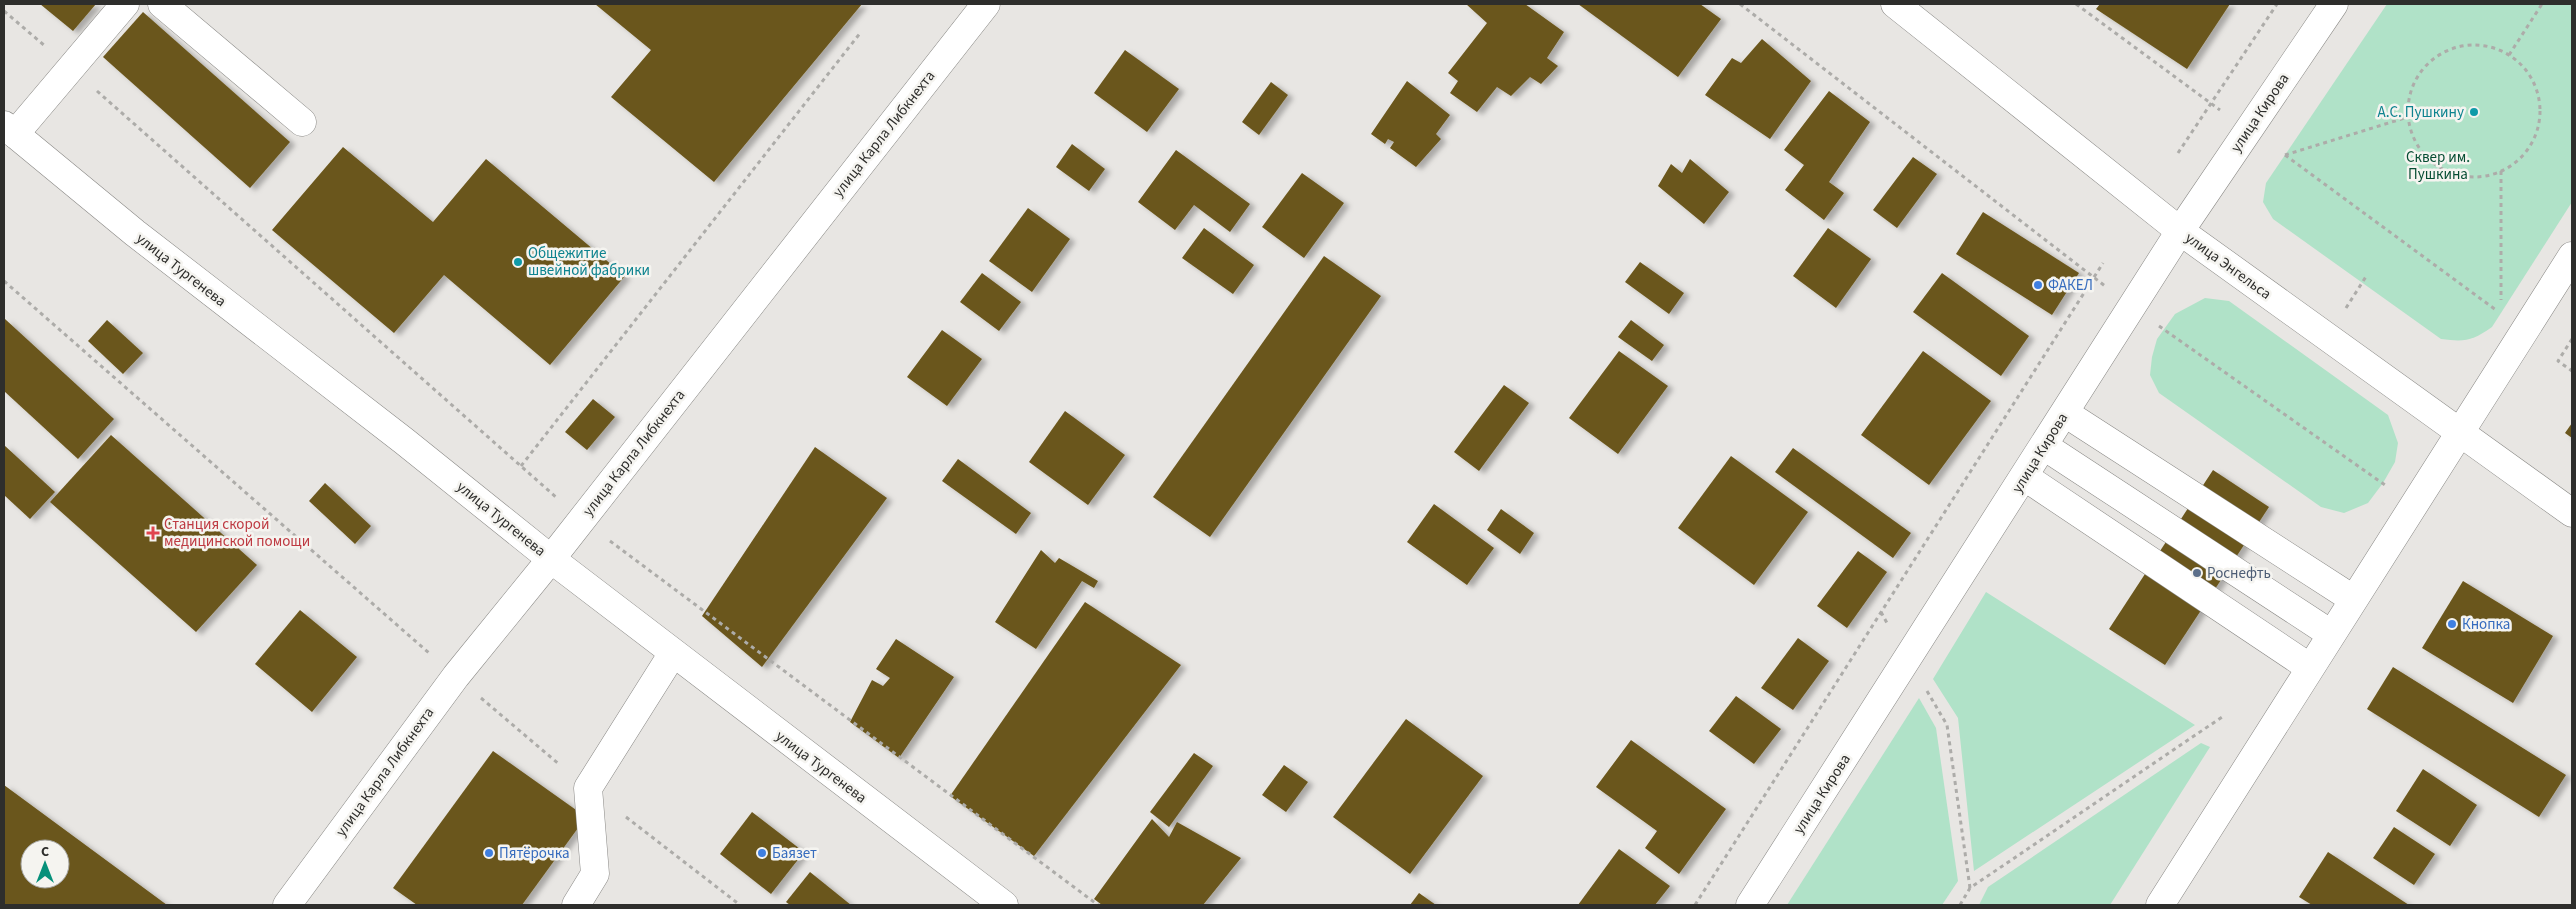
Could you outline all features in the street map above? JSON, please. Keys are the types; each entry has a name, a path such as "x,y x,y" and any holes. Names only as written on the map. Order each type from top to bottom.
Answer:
{"main road":[{"path":"10,129 71,68 124,4"},
{"path":"162,4 302,122"},
{"name":"улица Карла Либкнехта","path":"287,905 456,676 551,560 986,4"},
{"name":"улица Энгельса","path":"1895,4 2180,231 2572,513"},
{"name":"улица Кирова","path":"1750,905 2065,413 2122,299 2180,231 2334,4"},
{"name":"улица Тургенева","path":"10,129 135,233 404,441 551,560 1004,905"},
{"path":"2160,905 2572,256"},
{"path":"2065,413 2353,599"},
{"path":"2044,446 2331,634"},
{"path":"2025,477 2310,667"},
{"path":"576,905 595,874 588,788 673,653"}],"path":[{"path":"1740,4 2122,299 2387,487"},
{"path":"2076,4 2224,113"},
{"path":"2178,154 2277,4"},
{"path":"2509,55 2542,4"},
{"path":"4,11 71,68 582,520 1098,905"},
{"path":"521,466 860,32"},
{"path":"2471,45 2493,48 2509,55 2522,66 2535,84 2540,106 2538,128 2529,148 2513,165 2493,175 2471,177 2449,173 2430,161 2416,144 2408,116 2408,100 2416,79 2430,62 2449,50 2471,45"},
{"path":"2408,116 2285,155 2501,314 2501,171"},
{"path":"1695,905 2104,263"},
{"path":"4,281 456,676 588,788 740,905"},
{"path":"2572,338 2558,361 2572,372"},
{"path":"1881,612 1947,726 1970,888"},
{"path":"1960,905 1970,888 2222,717"}],"green space":[{"name":"Сквер им. Пушкина","path":"2387,4 2572,4 2572,202 2492,327 2473,338 2441,339 2273,219 2263,202 2266,183"},
{"path":"2205,298 2229,301 2388,415 2398,443 2395,462 2383,483 2368,503 2344,513 2321,507 2159,393 2150,375 2157,339 2175,314"},
{"path":"1986,592 2195,725 1974,871 1958,718 1933,679"},
{"path":"1919,698 1936,728 1958,881 1942,905 1787,905"},
{"path":"2201,743 2210,747 2110,905 1979,905 1988,887"}],"building":[{"path":"40,4 96,4 73,31"},
{"path":"595,4 862,4 714,182 611,97 651,50"},
{"path":"1466,4 1525,4 1564,32 1547,58 1558,66 1541,84 1530,77 1511,96 1497,87 1477,112 1450,93 1458,81 1448,73 1487,23"},
{"path":"1578,4 1700,4 1721,19 1678,77"},
{"path":"2100,4 2230,4 2187,69 2096,9"},
{"path":"143,12 290,142 250,188 103,57"},
{"path":"1762,39 1811,81 1770,139 1705,95 1732,58 1741,63"},
{"path":"1125,50 1179,89 1147,132 1094,93"},
{"path":"1407,81 1450,115 1436,134 1441,139 1416,167 1390,148 1394,142 1388,139 1385,144 1371,134"},
{"path":"1271,82 1288,95 1259,135 1242,122"},
{"path":"1829,91 1870,122 1829,182 1844,193 1824,220 1785,190 1804,165 1784,150"},
{"path":"1072,144 1105,169 1089,191 1056,167"},
{"path":"343,147 433,222 486,159 625,276 550,365 444,275 394,333 272,230"},
{"path":"1176,150 1250,204 1230,232 1194,205 1175,230 1138,202"},
{"path":"1913,157 1937,174 1897,228 1873,210"},
{"path":"1690,159 1729,192 1704,224 1658,186 1671,164 1682,173"},
{"path":"1302,173 1344,203 1304,258 1262,227"},
{"path":"1028,208 1070,239 1032,292 989,261"},
{"path":"1983,212 2079,273 2052,315 1956,254"},
{"path":"1204,228 1254,265 1233,294 1182,258"},
{"path":"1828,228 1871,259 1836,308 1793,276"},
{"path":"1324,256 1381,296 1210,537 1153,497"},
{"path":"1640,262 1684,293 1669,314 1625,282"},
{"path":"982,273 1021,302 999,331 960,302"},
{"path":"1942,273 2029,336 2001,376 1913,312"},
{"path":"5,319 114,419 78,459 4,391"},
{"path":"107,320 143,353 123,374 88,341"},
{"path":"1631,320 1664,345 1652,361 1618,337"},
{"path":"942,330 982,359 947,406 907,377"},
{"path":"1619,351 1668,386 1618,454 1569,418"},
{"path":"1923,351 1991,401 1929,485 1861,435"},
{"path":"1504,385 1529,403 1479,471 1454,452"},
{"path":"593,399 615,417 587,450 565,432"},
{"path":"1065,411 1125,455 1088,505 1029,462"},
{"path":"2572,423 2572,438 2565,433"},
{"name":"Станция скорой медицинской помощи","path":"111,435 257,565 196,632 50,502"},
{"path":"4,445 55,492 30,519 4,495"},
{"path":"815,447 887,498 762,667 702,616"},
{"path":"1793,448 1911,533 1893,558 1775,472"},
{"path":"1731,456 1808,512 1754,585 1678,528"},
{"path":"958,459 1031,513 1016,534 942,481"},
{"path":"2213,470 2269,507 2165,665 2109,629"},
{"path":"325,483 371,526 355,544 309,501"},
{"path":"1434,504 1494,548 1467,585 1407,542"},
{"path":"1501,509 1534,533 1520,554 1487,530"},
{"path":"1041,550 1055,563 1059,558 1098,581 1094,588 1082,581 1036,649 995,622"},
{"path":"1858,551 1887,572 1847,628 1817,606"},
{"path":"2463,581 2553,636 2513,703 2422,648"},
{"path":"1085,602 1181,665 1034,856 950,796"},
{"path":"300,610 357,657 312,712 255,664"},
{"path":"1798,638 1829,661 1793,710 1761,688"},
{"path":"896,639 954,677 899,758 850,722 872,680 883,686 890,678 876,669"},
{"path":"2393,667 2566,775 2539,817 2367,709"},
{"path":"1736,696 1781,729 1754,764 1709,731"},
{"path":"1406,719 1483,776 1410,874 1333,817"},
{"path":"1631,740 1726,809 1679,874 1645,848 1657,831 1596,787"},
{"name":"Пятёрочка","path":"493,751 586,817 522,905 417,905 393,888"},
{"path":"1194,753 1213,766 1169,827 1150,812"},
{"path":"1284,765 1308,782 1286,812 1262,795"},
{"path":"2423,769 2477,805 2450,846 2396,811"},
{"path":"4,785 167,905 4,905"},
{"name":"Баязет","path":"752,812 804,852 771,894 720,854"},
{"path":"1152,819 1169,837 1177,822 1241,858 1203,905 1102,905 1094,899"},
{"path":"2394,827 2435,854 2414,885 2373,858"},
{"path":"1619,849 1670,886 1655,905 1578,905"},
{"path":"2328,852 2409,905 2312,905 2299,897"},
{"path":"810,872 851,905 790,905 786,902"},
{"path":"1419,893 1436,905 1410,905"}],"place":[{"name":"А.С. Пушкину","path":"2474,112"},
{"name":"Общежитие швейной фабрики","path":"518,262"},
{"name":"ФАКЕЛ","path":"2038,285"},
{"name":"Станция скорой медицинской помощи","path":"153,533"},
{"name":"Роснефть","path":"2197,573"},
{"name":"Кнопка","path":"2452,624"},
{"name":"Пятёрочка","path":"489,853"},
{"name":"Баязет","path":"762,853"}]}
